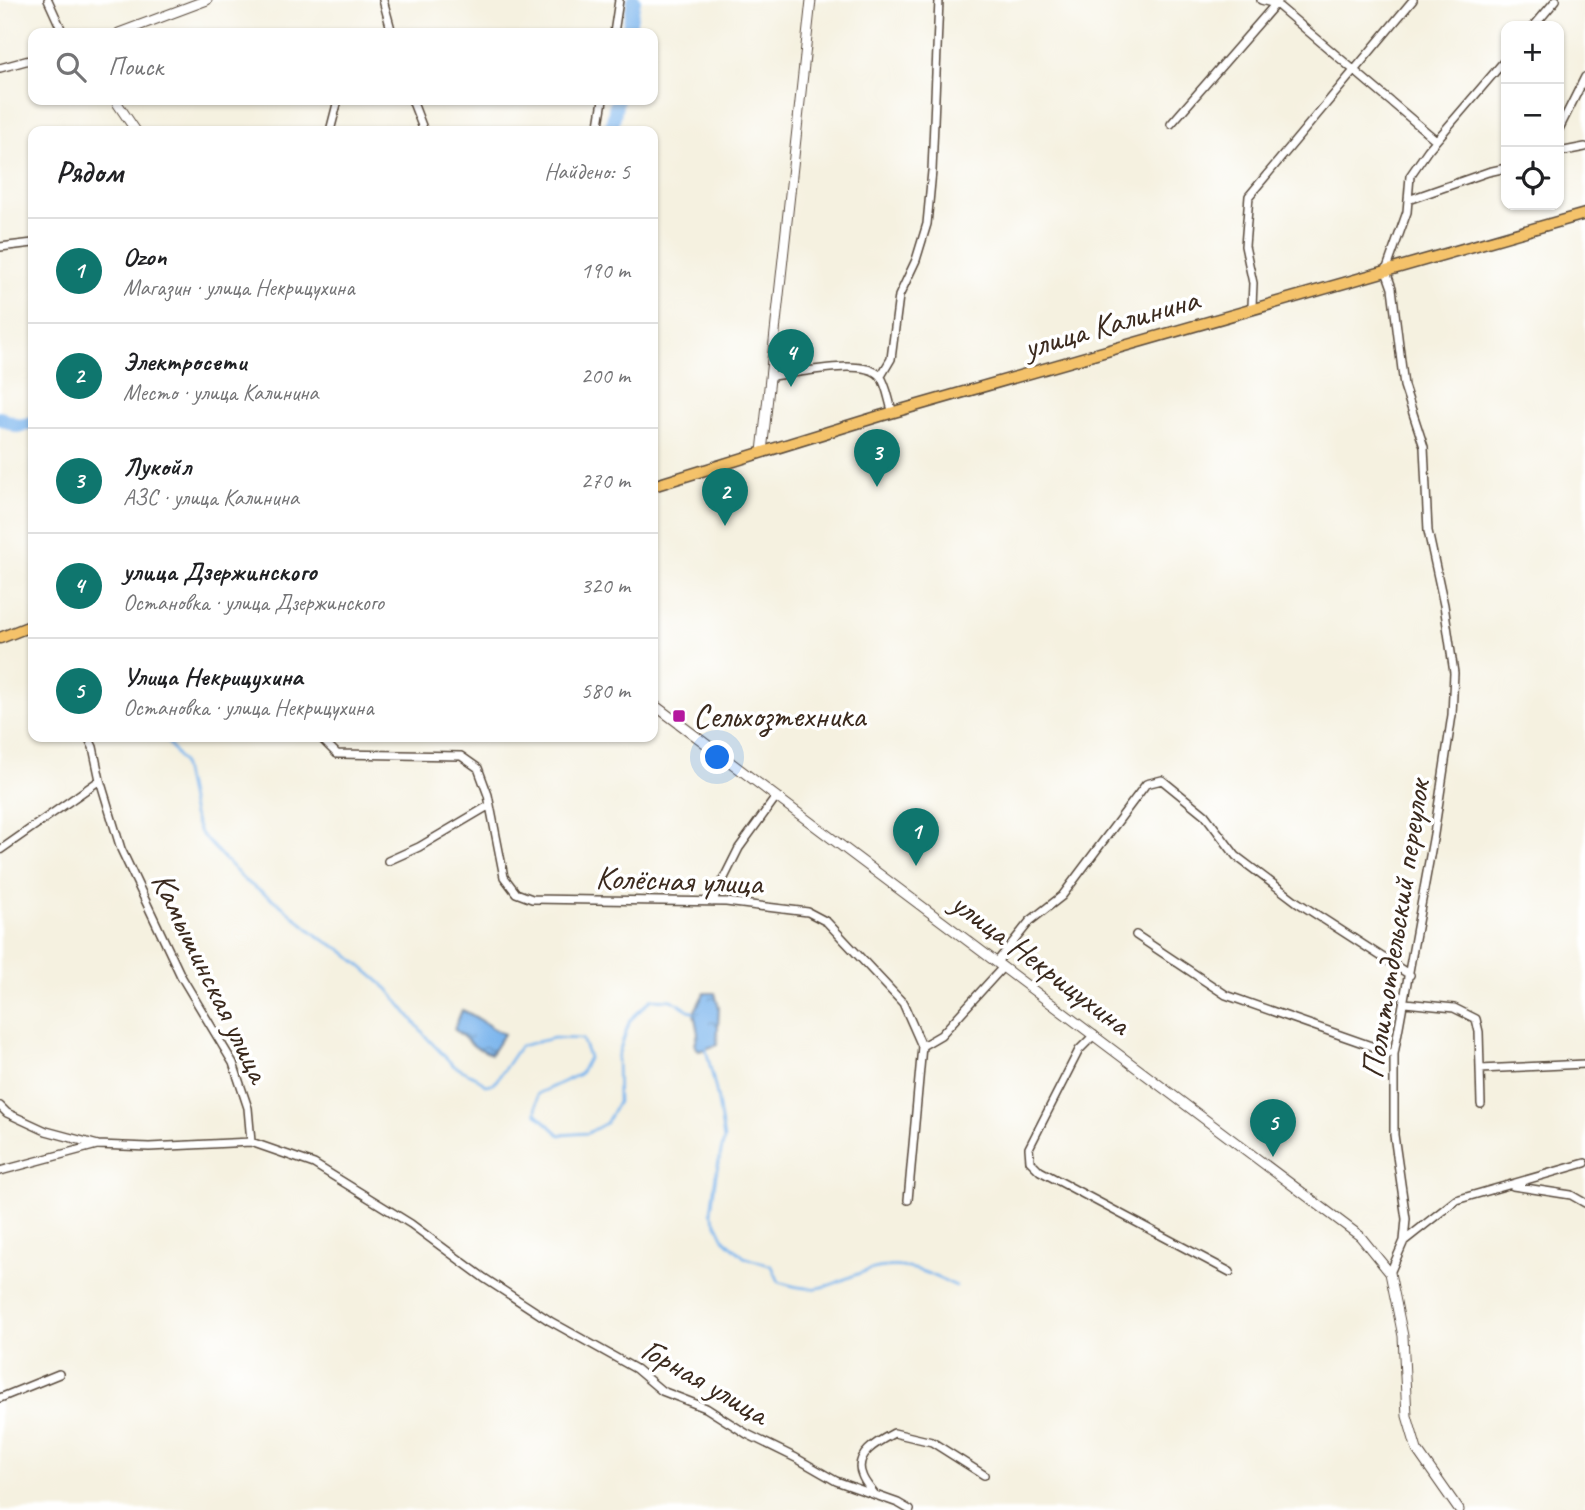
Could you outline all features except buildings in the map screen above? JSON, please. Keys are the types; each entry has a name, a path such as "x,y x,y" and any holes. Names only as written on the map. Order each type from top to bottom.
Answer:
{"main road":[{"name":"улица Калинина","path":"658,483 1585,214"},
{"path":"0,638 28,627"}],"street":[{"path":"48,0 61,28"},
{"path":"132,28 207,0"},
{"path":"383,0 391,28"},
{"path":"615,28 619,0"},
{"path":"762,452 811,0"},
{"path":"881,376 891,359 899,296 916,260 927,224 932,172 939,0"},
{"path":"1261,0 1278,2 1436,141"},
{"path":"1248,311 1252,306 1253,283 1245,246 1249,196 1413,0"},
{"path":"1538,21 1556,0"},
{"path":"1171,124 1278,2"},
{"path":"0,68 28,60"},
{"path":"1386,271 1401,233 1408,200 1409,176 1501,65"},
{"path":"1564,119 1585,77"},
{"path":"118,105 133,126"},
{"path":"331,126 337,105"},
{"path":"414,105 422,126"},
{"path":"599,126 602,105"},
{"path":"1564,151 1585,147"},
{"path":"1408,200 1501,169"},
{"path":"0,247 28,244"},
{"name":"Политотдельский переулок","path":"1386,271 1392,288 1404,386 1424,447 1428,531 1444,605 1454,673 1450,728 1410,975 1394,1054 1394,1135 1406,1219 1405,1241 1390,1273"},
{"path":"771,376 850,367 867,368 881,376 893,413"},
{"name":"улица Некрицухина","path":"658,708 1360,1236 1390,1273"},
{"name":"Камышинская улица","path":"90,742 121,849 181,976 233,1063 248,1108 251,1142"},
{"name":"Колёсная улица","path":"325,742 337,754 461,756 478,768 490,805 504,877 516,893 532,900 712,902 808,912 827,922 903,1003 922,1046 908,1200"},
{"path":"0,850 100,780"},
{"path":"922,1046 941,1035 1000,965 1030,920 1062,896 1146,784 1162,780 1205,816 1236,856 1297,902 1410,975"},
{"path":"712,902 739,848 776,797"},
{"path":"388,861 490,805"},
{"path":"1136,935 1226,995 1394,1054"},
{"path":"1405,1003 1454,1008 1476,1019 1479,1032 1481,1104"},
{"path":"1094,1035 1079,1050 1029,1148 1030,1161 1040,1171 1230,1272"},
{"path":"1480,1069 1585,1064"},
{"path":"0,1106 7,1113 46,1132 98,1144 149,1147 251,1142"},
{"name":"Горная улица","path":"251,1142 314,1164 411,1224 484,1278 550,1321 636,1369 655,1382 662,1391 706,1408 747,1434 836,1481 911,1510"},
{"path":"0,1171 98,1144"},
{"path":"1405,1241 1456,1200 1585,1163"},
{"path":"1509,1185 1571,1195 1585,1203"},
{"path":"1390,1273 1403,1336 1407,1416 1417,1450 1458,1510"},
{"path":"0,1398 59,1374"},
{"path":"876,1495 861,1474 862,1459 870,1446 894,1433 932,1442 984,1475"}],"water":[{"path":"704,993 715,993 719,1008 717,1045 699,1051 695,1045 698,1033 694,1013"},
{"path":"462,1010 504,1034 491,1054 475,1047 454,1029"}],"waterway":[{"path":"629,28 634,0"},
{"path":"612,126 616,105"},
{"path":"0,418 18,426 28,424"},
{"path":"168,742 182,762 193,815 200,833 245,881 277,902 320,938 342,950 388,989 428,1039 454,1066 476,1077 485,1085 494,1084 520,1046 554,1038 582,1039 589,1057 580,1074 537,1094 536,1113 560,1135 588,1133 606,1123 618,1102 617,1058 630,1020 652,999 672,1000 694,1013"},
{"path":"706,1049 724,1139 711,1212 724,1239 744,1257 772,1266 779,1282 796,1287 831,1285 863,1272 889,1267 918,1270 956,1286"}],"place":[{"name":"улица Дзержинского","path":"791,387"},
{"name":"Лукойл","path":"877,487"},
{"name":"Электросети","path":"725,526"},
{"name":"Сельхозтехника","path":"679,716"},
{"name":"Ozon","path":"916,866"},
{"name":"Улица Некрицухина","path":"1273,1157"}]}
